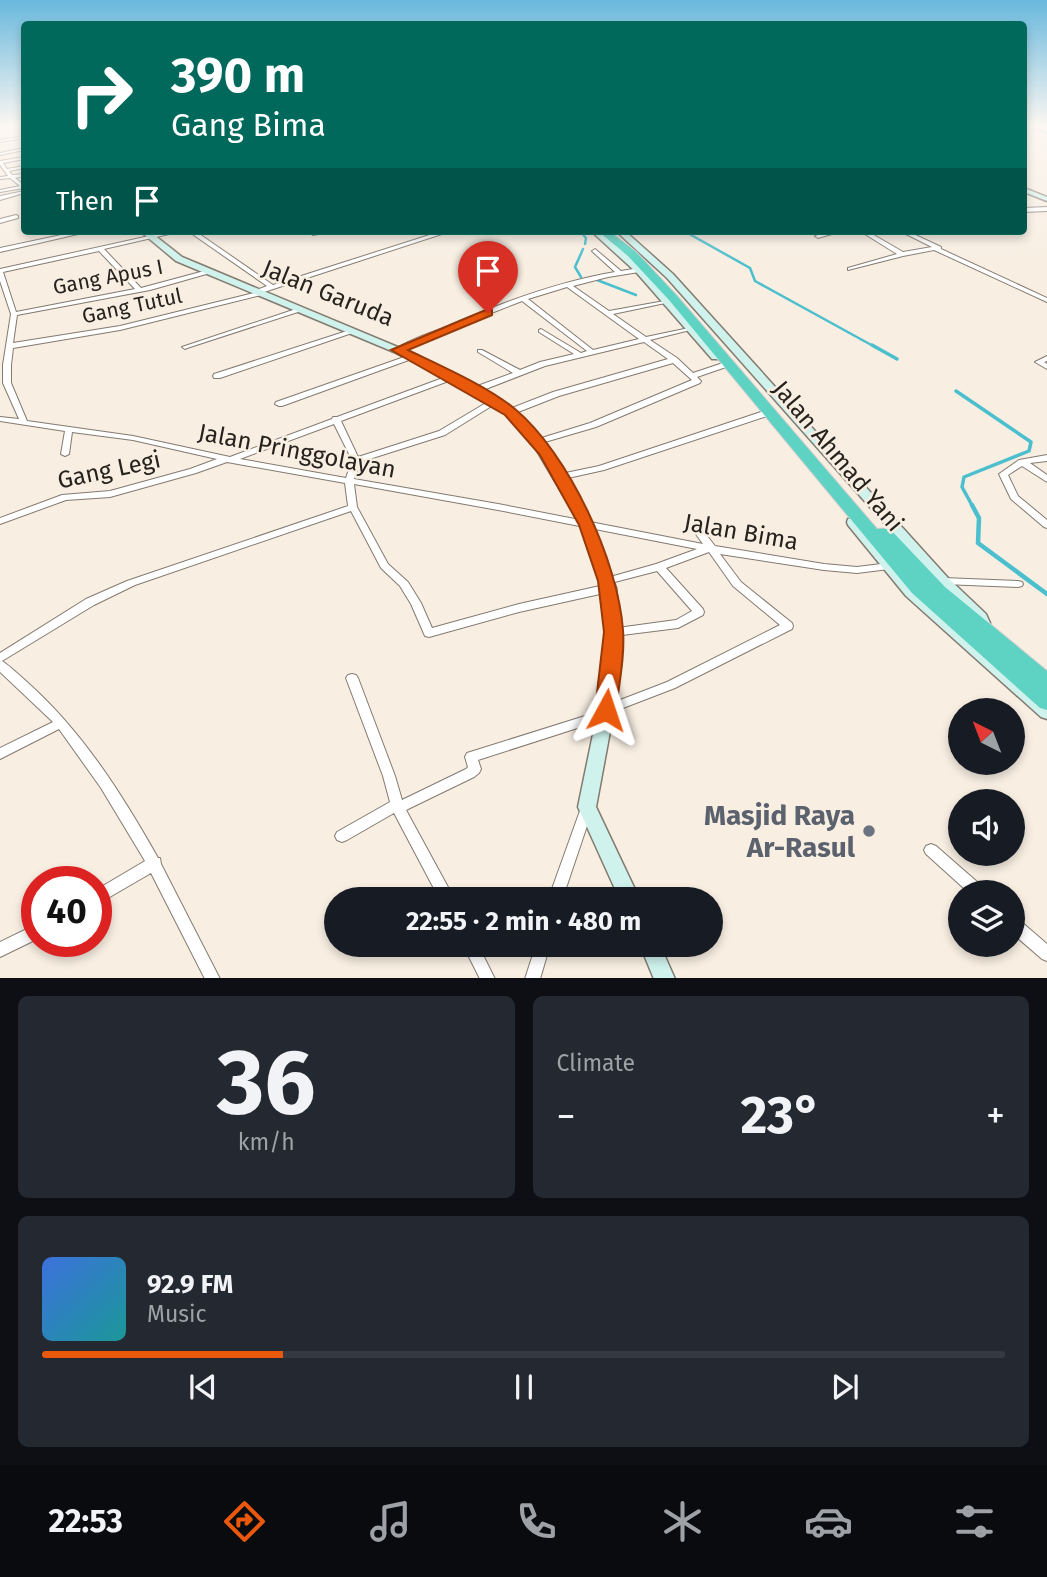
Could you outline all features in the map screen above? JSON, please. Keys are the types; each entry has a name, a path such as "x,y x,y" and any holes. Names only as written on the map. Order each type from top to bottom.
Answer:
{"highway":[{"name":"Jalan Ahmad Yani","path":"608,235 632,254 736,376 910,562 982,629 1047,683"},
{"name":"Jalan Ahmad Yani","path":"618,235 657,269 779,408 822,468 918,589 1047,702"}],"street":[{"path":"8,172 21,186"},
{"path":"0,178 21,175"},
{"path":"0,191 21,189"},
{"path":"0,198 21,190"},
{"path":"1027,191 1047,199"},
{"path":"1027,210 1047,209"},
{"path":"0,221 16,218"},
{"path":"0,250 56,235"},
{"path":"24,422 7,383 14,314 0,271 101,248 144,235"},
{"name":"Jalan Garuda","path":"148,235 173,256 397,350 451,377 510,412 538,442 587,525 608,584 614,632 606,710 587,807"},
{"path":"197,235 272,287"},
{"name":"Gang Tutul","path":"10,346 131,326 258,293 435,235"},
{"path":"600,235 639,270 723,365 736,376 889,566 954,633 1047,712"},
{"path":"624,235 670,276 943,581 981,618 982,629"},
{"path":"818,236 822,235"},
{"path":"870,235 902,254"},
{"path":"911,235 958,258"},
{"path":"849,269 935,247 1047,300"},
{"path":"101,248 139,290"},
{"path":"595,251 619,274"},
{"path":"397,350 523,299 568,285 639,270"},
{"name":"Gang Apus I","path":"14,314 139,290 208,272"},
{"path":"568,285 674,360 695,379"},
{"path":"523,299 593,352"},
{"path":"608,313 668,301"},
{"path":"186,347 299,310"},
{"path":"475,390 519,373 580,355 692,328"},
{"path":"541,331 580,355"},
{"path":"217,376 350,332"},
{"path":"0,335 12,333"},
{"path":"480,351 519,373"},
{"path":"279,404 413,357"},
{"path":"1047,358 1040,362 1047,367"},
{"path":"510,412 556,394 674,360"},
{"path":"538,442 593,425 723,365"},
{"name":"Gang Legi","path":"0,521 65,497 110,494 193,471 451,377"},
{"path":"356,460 442,433 494,402"},
{"path":"559,477 601,468 764,414"},
{"name":"Jalan Pringgolayan","path":"0,419 133,438 229,459 587,525"},
{"path":"336,419 356,460 349,481 353,507 384,566 399,579 416,603 429,633 608,584 710,549"},
{"path":"65,453 69,428"},
{"path":"1047,458 1022,462 1003,474 1014,497 1047,525"},
{"path":"1022,462 1047,479"},
{"path":"0,657 90,602 131,583 353,507"},
{"name":"Jalan Bima","path":"587,525 710,549 824,567 857,569 889,566"},
{"path":"342,836 470,773 474,769 471,757 589,720 606,710 671,685 788,625 744,591 695,526"},
{"path":"614,632 678,624 699,612 659,567"},
{"path":"943,581 1018,584"},
{"path":"0,665 61,723 155,863 213,978"},
{"path":"352,678 389,776 397,807 441,887"},
{"path":"0,754 61,723"},
{"path":"559,887 587,807"},
{"path":"587,807 624,887"},
{"path":"931,850 965,880"},
{"path":"112,889 155,863"},
{"path":"1025,935 1047,954"},
{"path":"0,950 21,939"},
{"path":"477,957 488,978"},
{"path":"532,978 539,957"},
{"path":"655,957 665,978"}],"waterway":[{"path":"583,235 585,244"},
{"path":"691,235 750,268 755,281 875,347"},
{"path":"581,277 575,267 583,249"},
{"path":"597,280 636,295"},
{"path":"872,345 897,359"},
{"path":"956,391 1031,442 1029,451 964,477 962,487 973,507"},
{"path":"972,505 979,518 978,543 1047,594"}],"place":[{"name":"Masjid Raya Ar-Rasul","path":"869,831"}],"route":[{"path":"488,313 397,350 475,390 510,412 546,453 587,525 607,581 614,632 606,710"}]}
